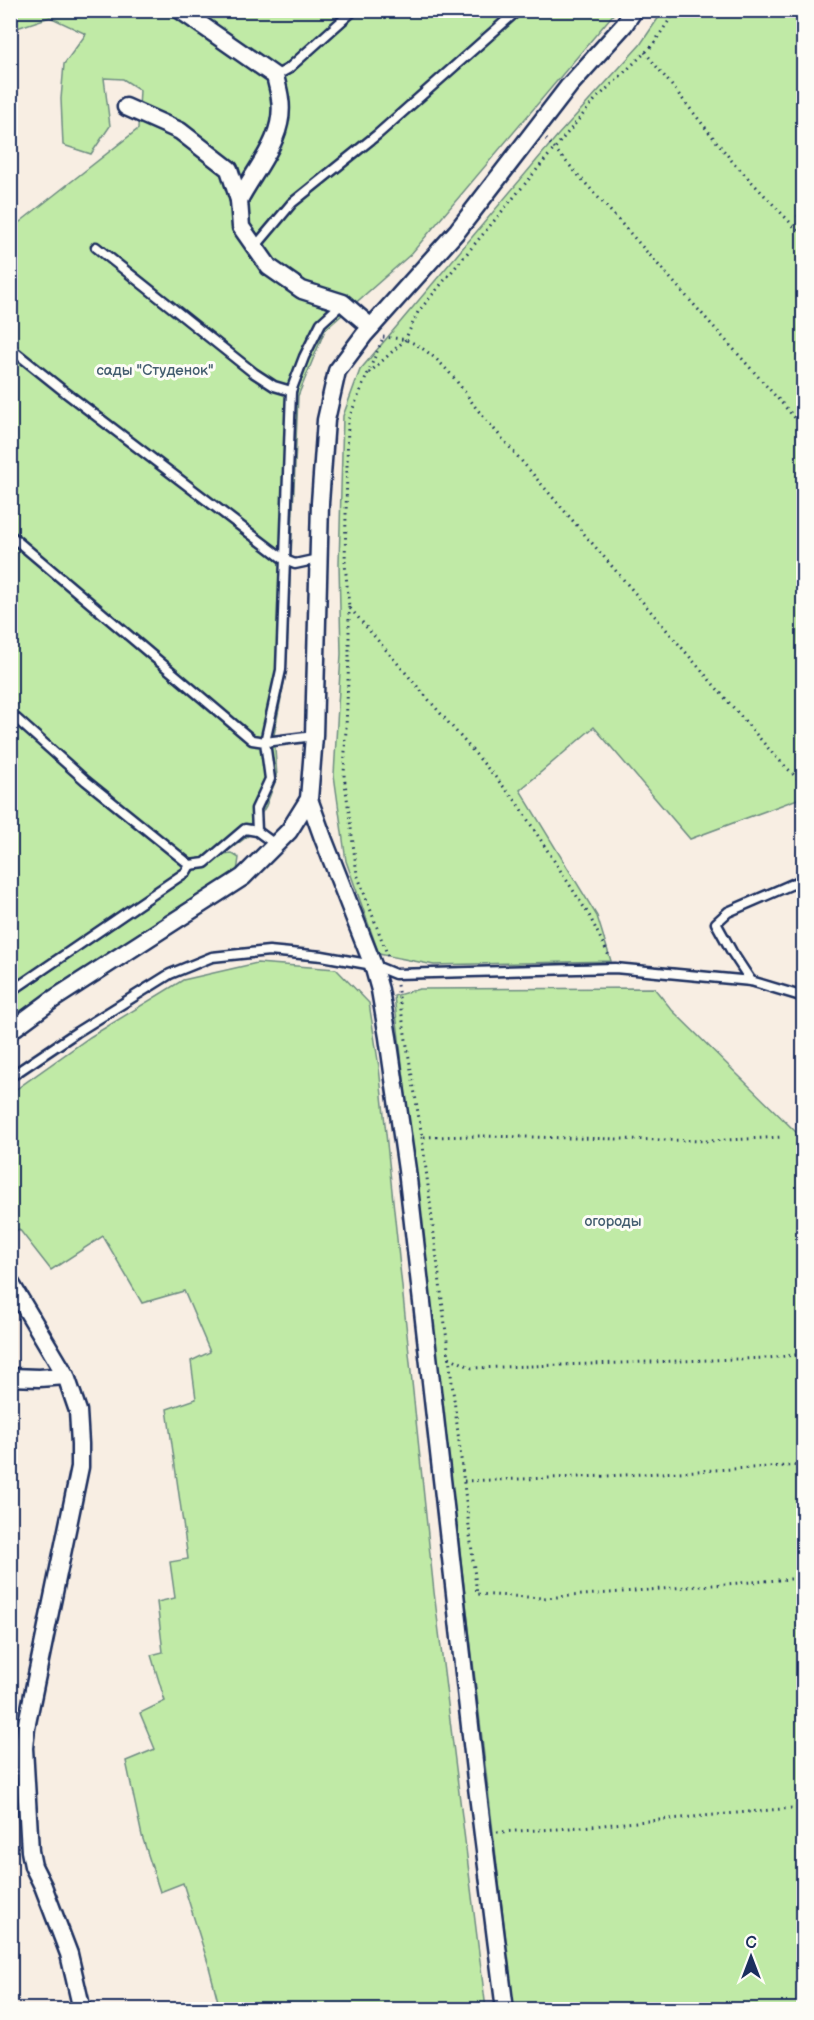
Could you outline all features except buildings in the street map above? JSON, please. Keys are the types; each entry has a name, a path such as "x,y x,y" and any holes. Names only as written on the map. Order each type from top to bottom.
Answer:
{"street":[{"path":"180,10 275,76 281,101 278,129 265,160 239,200"},
{"path":"505,2010 401,1125 382,1002 374,965 309,799 314,736 320,502 326,420 337,371 377,332 569,86 624,25 634,10"},
{"path":"126,107 180,131 229,170 239,200 241,227 268,267 302,290 343,303 377,332"},
{"path":"10,1031 52,1000 243,877 289,831 309,799"},
{"path":"10,1282 66,1376 78,1411 80,1467 26,1728 24,1748 31,1858 69,1954 82,2010"},
{"path":"10,1377 66,1376"}],"lane":[{"path":"275,76 288,69 354,10"},
{"path":"255,247 292,203 378,134 518,10"},
{"path":"96,247 254,373 274,386 291,391"},
{"path":"257,831 256,809 270,778 265,742 281,670 291,391 304,357 321,323 343,303"},
{"path":"10,348 65,393 285,560 295,564 318,559"},
{"path":"10,535 252,740 265,742 314,736"},
{"path":"10,713 86,781 190,865 205,863 245,829 257,831 276,844"},
{"path":"10,992 186,872 190,865"},
{"path":"751,981 716,923 728,912 804,879"},
{"path":"10,1077 170,974 212,957 268,951 322,956 374,965 395,974 615,968 751,981 804,997"}],"path":[{"path":"368,374 405,340 418,312 595,100 652,46 676,10"},
{"path":"645,52 732,160 804,237"},
{"path":"536,129 804,428"},
{"path":"804,786 774,755 476,408 454,376 429,354 405,340 377,332 368,374 348,420 345,563 349,607 349,656 344,775 357,874 395,974 402,1006 422,1137 477,1594 544,1598 804,1578"},
{"path":"349,607 515,800 589,915 615,968"},
{"path":"422,1137 483,1136 709,1141 783,1137"},
{"path":"449,1357 472,1368 768,1358 804,1354"},
{"path":"463,1480 607,1476 804,1465"},
{"path":"483,1832 558,1829 804,1807"}],"green space":[{"name":"сады \"Студенок\"","path":"11,11 616,11 411,254 325,330 298,396 286,672 274,735 277,777 266,806 248,836 224,854 231,853 239,858 237,872 11,1025 11,229 138,129 140,90 123,79 104,78 110,126 91,154 63,145 61,99 64,64 86,34 50,17 11,30"},
{"path":"663,11 792,11 803,26 804,210 797,216 804,223 803,797 690,839 594,727 520,790 597,916 611,961 434,965 379,954 346,861 334,775 341,654 339,564 343,416 360,370 558,135 640,45"},
{"path":"257,963 336,969 369,1003 379,1067 434,1592 486,2009 220,2009 183,1883 160,1892 142,1836 126,1761 155,1749 140,1713 165,1701 151,1655 163,1652 157,1602 175,1598 170,1562 188,1559 167,1409 196,1399 191,1361 210,1352 184,1291 142,1303 103,1236 51,1270 19,1229 11,1235 11,1093 90,1037 183,980"},
{"name":"огороды","path":"654,988 672,1010 800,1136 803,1142 803,2009 514,2009 394,996 419,989"}]}
